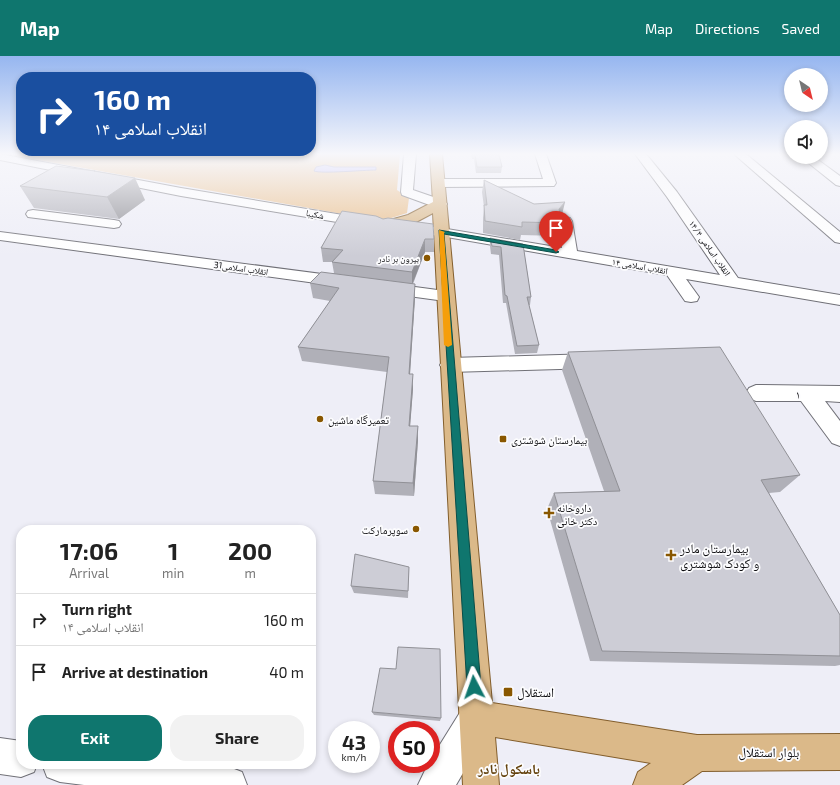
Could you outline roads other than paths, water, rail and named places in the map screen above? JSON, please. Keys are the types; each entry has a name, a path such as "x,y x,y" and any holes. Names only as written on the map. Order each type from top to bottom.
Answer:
{"main road":[{"path":"438,188 481,785"},
{"path":"384,226 413,218 440,204"},
{"name":"بلوار استقلال","path":"476,717 697,753 840,752"},
{"path":"651,785 697,753"}],"street":[{"name":"شکیبا","path":"160,188 384,226 441,232"},
{"path":"407,188 407,192 440,204"},
{"name":"۱۴/۴ انقلاب اسلامی","path":"667,188 733,282"},
{"path":"780,188 840,239"},
{"path":"33,214 114,224"},
{"path":"55,244 88,221"},
{"path":"565,222 570,254"},
{"name":"۱۴ انقلاب اسلامی","path":"441,232 840,300"},
{"name":"31انقلاب اسلامی","path":"0,236 445,296"},
{"path":"672,272 691,298"},
{"path":"450,365 613,360"},
{"name":"۱","path":"756,393 840,394"},
{"path":"807,394 840,437"},
{"path":"436,785 476,717"},
{"path":"0,756 16,758"},
{"path":"100,769 229,785"}],"place":[{"name":"بیرون بر نادر","path":"427,258"},
{"name":"تعمیرگاه ماشین","path":"320,419"},
{"name":"بیمارستان شوشتری","path":"503,439"},
{"name":"داروخانه دکتر خانی","path":"549,513"},
{"name":"سوپرمارکت","path":"416,529"},
{"name":"بیمارستان مادر و کودک شوشتری","path":"671,555"},
{"name":"استقلال","path":"508,692"}],"district":[{"name":"باسکول نادر","path":"509,768"}]}
